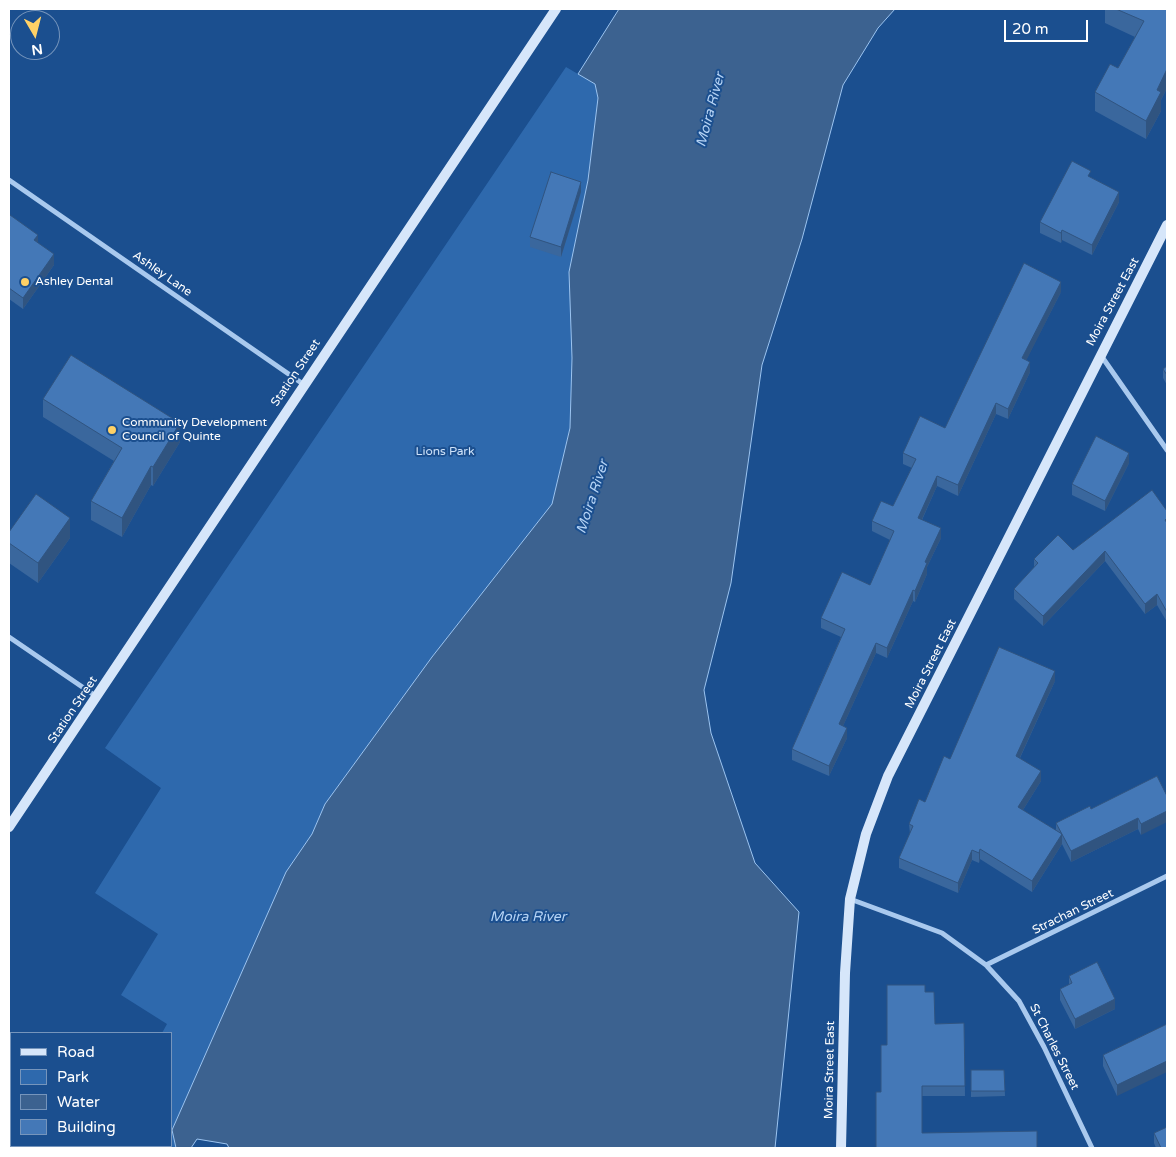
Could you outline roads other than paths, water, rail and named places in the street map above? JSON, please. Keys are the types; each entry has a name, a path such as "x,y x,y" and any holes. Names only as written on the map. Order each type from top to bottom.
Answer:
{"street":[{"name":"Station Street","path":"9,827 303,384 556,9"},
{"name":"Ashley Lane","path":"9,180 303,384"},
{"name":"Moira Street East","path":"840,1148 844,973 850,899 866,834 888,776 1167,225"},
{"path":"1100,354 1167,450"},
{"path":"9,637 97,697"},
{"name":"Strachan Street","path":"986,965 1167,876"},
{"name":"St Charles Street","path":"850,899 942,933 986,965 1019,1001 1044,1047 1092,1148"}],"water":[{"name":"Moira River","path":"619,9 895,9 878,28 843,85 802,239 762,365 731,583 704,690 711,733 755,863 799,912 775,1148 229,1148 227,1144 197,1139 191,1148 176,1148 172,1130 286,872 312,834 325,804 432,657 552,504 570,428 572,358 569,272 588,180 598,98 595,84 578,74"}],"place":[{"name":"Ashley Dental","path":"25,282"},
{"name":"Community Development Council of Quinte","path":"112,430"}],"park label":[{"name":"Lions Park","path":"445,452"}]}
